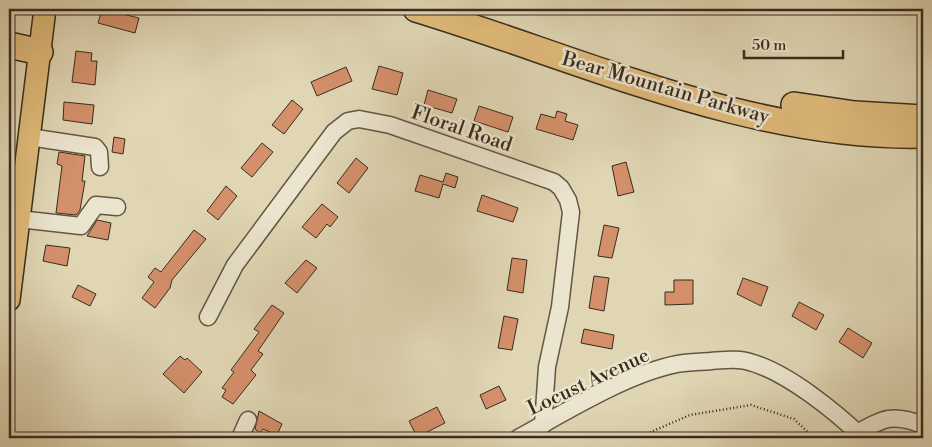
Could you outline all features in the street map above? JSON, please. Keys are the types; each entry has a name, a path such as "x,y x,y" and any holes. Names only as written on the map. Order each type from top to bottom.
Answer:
{"highway":[{"name":"Bear Mountain Parkway","path":"416,9 699,101 833,130 923,135"},
{"name":"Bear Mountain Parkway","path":"470,9 629,62 752,97 831,112 923,118"},
{"path":"9,45 40,52"}],"main road":[{"path":"9,300 19,219 15,197 29,136 46,9"}],"street":[{"name":"Floral Road","path":"208,317 235,265 334,132 348,121 359,119 390,125 554,182 568,200 571,212 570,237 560,307 547,367 543,425"},
{"path":"29,136 95,147 98,152 100,167"},
{"path":"19,219 81,226 96,205 117,207"},
{"name":"Locust Avenue","path":"518,438 581,404 647,373 677,364 733,359 753,363 779,376 811,396 860,436"},
{"path":"860,436 877,422 897,417 923,425"},
{"path":"240,438 248,420"}],"path":[{"path":"637,438 690,415 751,405 794,419 814,438"}],"building":[{"path":"102,9 139,18 135,33 98,23"},
{"path":"76,51 92,53 91,61 97,61 95,85 72,82"},
{"path":"379,66 403,73 397,95 372,89"},
{"path":"346,67 352,81 317,96 311,82"},
{"path":"428,90 457,99 452,113 424,105"},
{"path":"292,100 303,109 284,134 272,125"},
{"path":"64,102 94,105 92,124 63,120"},
{"path":"479,106 513,117 508,132 474,121"},
{"path":"557,111 567,114 565,121 578,125 573,140 536,129 541,114 555,118"},
{"path":"114,137 125,139 123,154 112,152"},
{"path":"262,143 273,152 252,177 241,168"},
{"path":"59,152 85,156 82,181 85,181 80,210 76,215 56,213 62,166 57,164"},
{"path":"356,158 368,168 349,193 337,183"},
{"path":"626,162 634,192 618,196 612,166"},
{"path":"446,173 458,177 455,188 443,184 439,198 415,191 420,175 443,182"},
{"path":"226,186 237,196 218,220 207,211"},
{"path":"482,195 518,208 513,222 477,211"},
{"path":"322,204 338,217 330,227 327,224 316,238 302,227"},
{"path":"97,220 111,223 108,240 87,236"},
{"path":"604,225 619,228 612,258 598,256"},
{"path":"194,230 206,239 172,280 170,288 155,308 142,298 154,282 148,277 155,268 161,272"},
{"path":"46,245 70,248 67,266 43,261"},
{"path":"512,258 527,260 523,293 507,290"},
{"path":"306,260 317,268 297,293 285,283"},
{"path":"594,276 609,278 604,311 589,308"},
{"path":"743,278 768,287 761,306 737,294"},
{"path":"674,280 693,280 693,304 665,305 665,292 674,292"},
{"path":"78,285 96,294 90,306 72,297"},
{"path":"799,302 824,315 816,330 792,316"},
{"path":"272,305 284,313 258,351 263,354 251,370 256,375 233,404 222,397 226,390 222,388 234,372 231,370 259,332 254,329"},
{"path":"504,316 518,319 512,350 498,348"},
{"path":"848,328 872,343 863,358 839,342"},
{"path":"584,329 614,335 612,349 581,343"},
{"path":"180,356 185,360 187,358 202,372 184,393 163,374"},
{"path":"499,386 506,400 486,409 480,395"},
{"path":"437,407 445,423 417,437 409,421"},
{"path":"259,411 282,424 277,435 263,429 260,433 255,429"}]}
